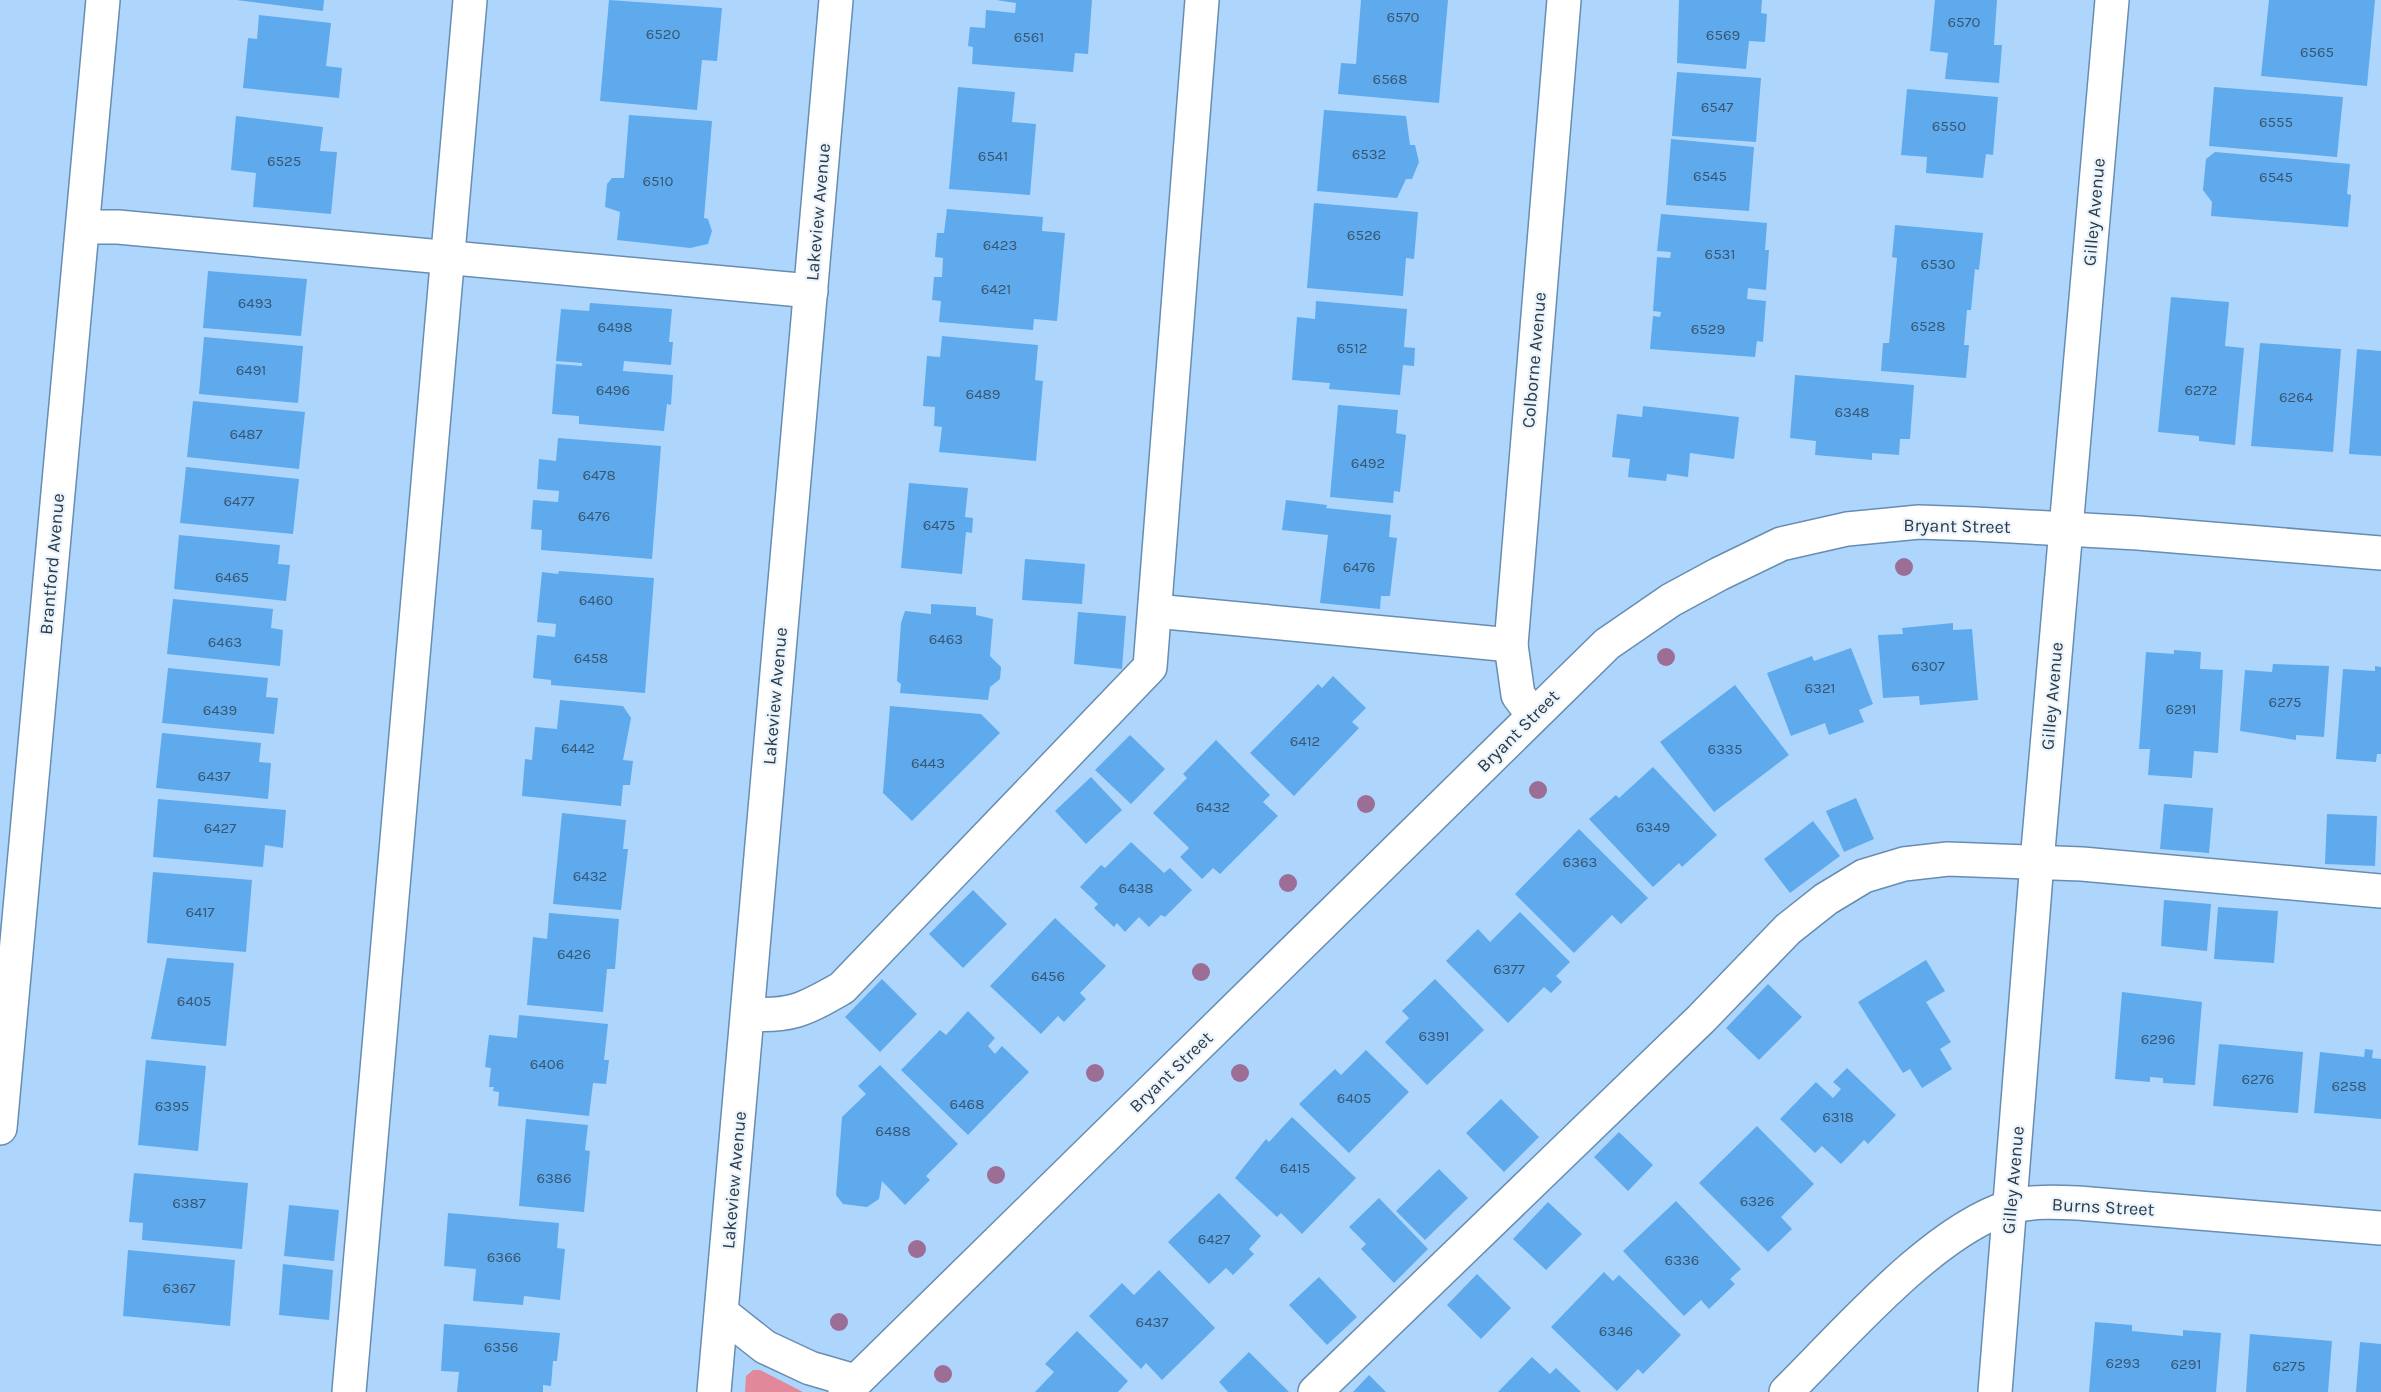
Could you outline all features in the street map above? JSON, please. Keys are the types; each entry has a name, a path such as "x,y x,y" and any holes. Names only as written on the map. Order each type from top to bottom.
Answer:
{"street":[{"name":"Brantford Avenue","path":"0,1128 103,0"},
{"path":"350,1392 470,0"},
{"name":"Lakeview Avenue","path":"714,1392 836,0"},
{"path":"748,1014 779,1016 812,1005 842,988 1150,667 1202,0"},
{"name":"Colborne Avenue","path":"1533,715 1518,695 1511,645 1564,0"},
{"name":"Gilley Avenue","path":"1995,1392 2037,862 2068,529 2112,0"},
{"path":"83,226 118,227 811,291"},
{"name":"Bryant Street","path":"722,1313 765,1347 850,1387 1607,644 1671,600 1781,544 1847,529 1919,522 2068,529 2381,553"},
{"path":"1155,611 1511,645"},
{"path":"1315,1392 1701,1019 1788,929 1826,899 1864,876 1904,864 1948,859 2037,862 2381,891"},
{"name":"Burns Street","path":"1785,1392 1905,1275 1959,1231 2010,1207 2056,1202 2078,1203 2381,1228"}],"shaded area":[{"path":"753,1370 760,1370 803,1392 745,1392 746,1376"}],"building":[{"path":"236,0 324,0 323,11"},
{"path":"609,0 722,8 717,61 702,60 697,110 600,101"},
{"path":"996,0 1092,0 1088,54 1075,53 1073,72 972,64 973,47 968,46 970,27 985,28 986,10 1015,13 1016,3"},
{"path":"1361,0 1448,0 1439,103 1338,94 1341,63 1356,64"},
{"path":"1679,0 1762,0 1761,13 1767,14 1765,42 1749,41 1746,69 1677,63"},
{"path":"1935,0 1997,0 1994,45 2002,45 1999,83 1945,79 1948,53 1930,51"},
{"path":"2269,0 2375,0 2367,86 2261,76"},
{"path":"259,15 331,23 326,66 342,68 339,98 243,88 248,38 257,39"},
{"path":"1677,72 1761,78 1756,142 1672,136"},
{"path":"958,87 1015,92 1012,122 1036,124 1030,195 949,189"},
{"path":"2214,87 2343,97 2337,157 2209,146"},
{"path":"1907,89 1998,97 1993,155 1986,154 1983,178 1926,173 1927,157 1901,155"},
{"path":"1324,110 1406,116 1410,145 1415,145 1419,162 1412,179 1406,179 1397,198 1317,191"},
{"path":"629,115 712,121 704,218 708,219 712,231 708,244 690,248 617,240 620,212 605,207 607,184 612,178 624,178"},
{"path":"236,116 323,127 320,151 337,152 331,214 253,207 256,173 231,170"},
{"path":"1671,139 1754,147 1749,211 1666,205"},
{"path":"2215,152 2350,164 2347,194 2351,195 2348,227 2211,216 2212,202 2203,190 2206,159"},
{"path":"1314,203 1418,212 1414,259 1406,258 1403,296 1307,288"},
{"path":"947,209 1043,217 1042,231 1065,233 1057,321 1034,319 1033,330 939,322 941,301 932,300 934,277 942,277 943,258 935,257 937,233 944,233"},
{"path":"1661,214 1767,223 1765,250 1769,250 1766,290 1748,288 1747,299 1766,301 1763,342 1757,341 1755,357 1650,349 1653,316 1660,317 1661,312 1653,311 1657,257 1670,258 1671,252 1657,251"},
{"path":"1895,225 1983,233 1979,270 1975,269 1971,310 1967,310 1964,345 1969,345 1966,378 1881,371 1883,343 1889,343 1897,258 1892,257"},
{"path":"208,271 307,279 301,336 203,328"},
{"path":"2171,297 2229,302 2225,346 2244,348 2235,445 2199,441 2199,436 2158,432"},
{"path":"1316,301 1407,309 1404,347 1415,348 1414,366 1403,365 1400,395 1329,389 1330,383 1292,380 1297,317 1315,319"},
{"path":"590,303 672,309 669,342 673,342 671,365 624,361 623,371 673,375 671,405 667,404 664,431 579,424 579,416 552,414 556,364 582,366 582,363 556,361 561,309 589,311"},
{"path":"942,336 1038,345 1035,380 1043,381 1036,461 939,452 942,427 934,426 935,407 923,406 927,356 940,357"},
{"path":"204,337 303,346 298,403 199,394"},
{"path":"2260,343 2341,349 2333,452 2251,446"},
{"path":"2357,349 2381,351 2381,456 2349,454"},
{"path":"1795,375 1914,385 1910,439 1900,439 1899,455 1872,453 1872,460 1815,455 1816,441 1790,438"},
{"path":"193,401 305,412 299,469 187,457"},
{"path":"1338,405 1398,410 1396,433 1406,435 1400,492 1394,491 1393,503 1330,497"},
{"path":"1643,406 1739,417 1734,459 1690,453 1688,477 1667,474 1666,481 1628,477 1630,459 1612,457 1617,414 1642,417"},
{"path":"558,438 661,446 652,559 541,550 542,530 531,529 533,500 558,502 559,491 537,489 539,459 556,461"},
{"path":"186,467 299,479 293,534 180,523"},
{"path":"909,483 968,488 965,517 973,518 972,533 966,532 962,574 901,568"},
{"path":"1286,500 1327,505 1326,508 1391,515 1389,537 1397,538 1390,596 1381,596 1380,609 1320,603 1328,535 1282,530"},
{"path":"179,535 280,545 278,564 290,565 286,601 174,589"},
{"path":"1025,559 1085,564 1082,604 1022,600"},
{"path":"559,571 654,578 645,693 551,685 551,680 533,678 537,635 555,637 556,624 537,622 542,572 558,574"},
{"path":"173,599 273,609 271,628 283,630 280,666 167,654"},
{"path":"931,604 976,607 976,615 993,619 990,656 1001,667 1000,679 990,687 988,700 900,693 901,684 897,681 901,623 905,611 931,614"},
{"path":"1078,612 1126,616 1122,669 1074,664"},
{"path":"1953,623 1953,630 1972,629 1978,700 1920,705 1919,696 1883,698 1878,635 1903,634 1902,628"},
{"path":"1851,648 1873,704 1859,710 1864,722 1829,735 1825,723 1791,736 1767,673 1812,656 1814,661"},
{"path":"2174,650 2201,652 2200,669 2223,670 2218,753 2194,751 2192,778 2148,775 2150,749 2139,749 2146,652 2174,654"},
{"path":"2273,664 2329,666 2324,737 2296,735 2296,740 2240,731 2245,670 2272,672"},
{"path":"2375,666 2381,667 2381,754 2377,754 2376,762 2336,759 2343,669 2375,671"},
{"path":"168,668 268,678 266,697 278,698 274,734 162,723"},
{"path":"1333,676 1366,708 1352,722 1359,728 1294,796 1250,753 1318,684 1322,688"},
{"path":"1735,685 1789,755 1714,812 1660,742"},
{"path":"560,700 623,706 631,718 623,760 633,761 630,785 623,785 621,806 522,796 525,759 532,760 535,727 557,729"},
{"path":"890,706 981,714 1000,733 912,821 883,793"},
{"path":"162,733 261,743 259,762 271,763 268,799 156,788"},
{"path":"1130,735 1165,769 1131,804 1095,770"},
{"path":"1216,740 1270,795 1263,802 1278,816 1220,874 1213,868 1202,879 1180,857 1189,848 1153,813 1187,778 1183,774"},
{"path":"1653,767 1717,835 1682,867 1679,863 1653,887 1589,819 1616,795 1619,798"},
{"path":"1091,777 1122,810 1086,844 1055,811"},
{"path":"1856,798 1874,839 1844,852 1826,811"},
{"path":"158,799 286,810 283,848 265,845 263,867 153,857"},
{"path":"2164,804 2213,808 2209,853 2160,849"},
{"path":"562,813 626,820 623,849 628,849 621,910 553,904"},
{"path":"2327,814 2377,816 2375,866 2325,864"},
{"path":"1813,821 1840,856 1790,893 1764,859"},
{"path":"1579,829 1648,898 1621,924 1612,915 1574,953 1515,894"},
{"path":"1131,842 1164,873 1170,868 1192,890 1165,917 1161,915 1149,927 1139,917 1125,932 1117,923 1114,927 1094,908 1098,904 1080,887 1101,865 1105,868"},
{"path":"153,872 252,880 246,952 147,943"},
{"path":"973,890 1007,924 963,968 929,934"},
{"path":"2164,900 2211,904 2207,951 2161,946"},
{"path":"2218,907 2278,911 2274,963 2214,959"},
{"path":"1520,912 1570,962 1556,976 1562,982 1551,993 1544,987 1508,1023 1446,961 1478,929 1490,942"},
{"path":"549,913 619,919 615,969 607,969 603,1012 527,1005 533,937 547,939"},
{"path":"1055,918 1106,966 1080,993 1086,999 1064,1022 1058,1016 1041,1034 990,986"},
{"path":"167,958 234,963 226,1046 151,1039"},
{"path":"1926,960 1945,991 1926,1002 1951,1042 1940,1049 1952,1069 1922,1088 1910,1069 1903,1073 1858,1002"},
{"path":"882,979 917,1014 880,1052 845,1017"},
{"path":"1435,979 1484,1030 1427,1085 1385,1042 1409,1018 1402,1011"},
{"path":"1768,984 1802,1017 1759,1060 1726,1028"},
{"path":"2122,992 2202,1002 2195,1085 2163,1083 2163,1078 2150,1077 2150,1082 2115,1079"},
{"path":"968,1011 995,1038 988,1046 995,1054 1002,1046 1029,1072 968,1135 901,1070 940,1030 946,1035"},
{"path":"519,1015 608,1024 604,1060 609,1060 606,1084 593,1083 589,1116 498,1106 499,1092 493,1091 494,1087 489,1087 491,1068 485,1067 489,1035 517,1038"},
{"path":"2219,1044 2303,1052 2298,1113 2213,1106"},
{"path":"2365,1049 2373,1050 2372,1058 2381,1059 2381,1119 2314,1113 2320,1052 2364,1057"},
{"path":"1366,1050 1409,1092 1349,1153 1299,1104 1335,1069 1341,1075"},
{"path":"146,1060 206,1066 198,1151 138,1145"},
{"path":"880,1065 958,1144 926,1176 930,1180 905,1205 882,1181 879,1199 867,1207 843,1204 836,1195 842,1117 866,1094 858,1086"},
{"path":"1847,1068 1896,1115 1868,1144 1864,1140 1841,1164 1822,1146 1815,1153 1780,1119 1816,1082 1833,1098 1841,1089 1833,1082"},
{"path":"1501,1099 1539,1137 1504,1172 1466,1133"},
{"path":"1292,1117 1356,1178 1302,1234 1281,1213 1277,1217 1235,1178 1266,1139 1269,1142"},
{"path":"526,1119 588,1125 585,1150 590,1151 584,1212 519,1206"},
{"path":"1757,1126 1814,1184 1781,1217 1792,1229 1768,1252 1699,1183"},
{"path":"1619,1132 1653,1165 1628,1191 1594,1157"},
{"path":"1439,1169 1468,1198 1425,1240 1396,1211"},
{"path":"134,1173 248,1183 242,1249 142,1240 143,1223 129,1222"},
{"path":"1219,1193 1261,1236 1249,1249 1254,1254 1233,1275 1226,1268 1209,1284 1168,1242"},
{"path":"1379,1198 1428,1249 1394,1283 1361,1249 1366,1244 1349,1227"},
{"path":"1676,1201 1741,1269 1730,1279 1735,1284 1709,1309 1701,1300 1684,1316 1623,1251"},
{"path":"1548,1202 1582,1234 1546,1270 1513,1239"},
{"path":"289,1205 339,1210 334,1261 284,1256"},
{"path":"448,1213 559,1223 557,1248 565,1249 560,1300 524,1296 523,1305 473,1301 476,1269 444,1266"},
{"path":"128,1250 235,1260 230,1326 123,1316"},
{"path":"283,1264 333,1270 329,1320 279,1315"},
{"path":"1159,1270 1215,1328 1162,1380 1146,1363 1141,1369 1089,1316 1122,1283 1134,1295"},
{"path":"1604,1272 1613,1281 1619,1275 1681,1335 1643,1374 1638,1369 1617,1391 1551,1327"},
{"path":"1477,1274 1511,1308 1481,1339 1447,1305"},
{"path":"1319,1277 1357,1317 1327,1345 1289,1305"},
{"path":"2095,1322 2132,1325 2132,1331 2183,1336 2183,1330 2221,1333 2216,1392 2089,1392"},
{"path":"444,1324 560,1333 557,1361 553,1361 551,1386 543,1385 543,1392 457,1392 459,1372 441,1371"},
{"path":"1077,1331 1128,1381 1118,1392 1035,1392 1054,1372 1045,1364"},
{"path":"2250,1334 2332,1341 2328,1392 2246,1392"},
{"path":"2360,1342 2381,1344 2381,1392 2356,1392"},
{"path":"1249,1352 1289,1392 1228,1392 1219,1382"},
{"path":"1532,1357 1550,1374 1556,1368 1581,1392 1498,1392"},
{"path":"1369,1375 1386,1392 1353,1392"}]}
